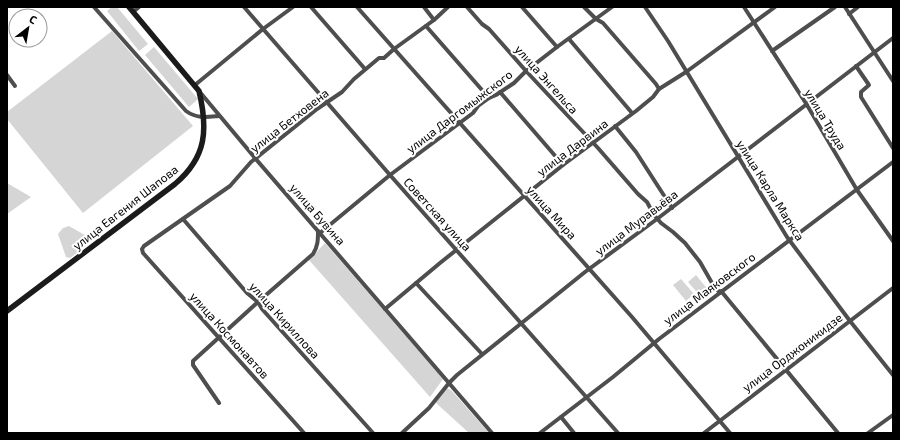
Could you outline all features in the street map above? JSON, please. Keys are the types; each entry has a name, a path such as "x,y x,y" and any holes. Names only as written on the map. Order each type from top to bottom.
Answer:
{"street":[{"path":"94,7 186,111 197,117 204,118 219,116"},
{"name":"улица Бувина","path":"129,7 195,85 219,116 492,433"},
{"path":"133,12 140,7"},
{"name":"Советская улица","path":"244,7 618,433"},
{"path":"195,85 263,29 293,7"},
{"path":"311,7 365,69"},
{"name":"улица Мира","path":"357,7 655,342 730,433"},
{"path":"424,7 434,20"},
{"name":"улица Бетховена","path":"142,249 144,246 230,186 255,158 326,102 342,92 354,79 379,58 384,58 434,20 448,7"},
{"name":"улица Энгельса","path":"467,7 598,148 638,194 648,202 657,219 685,243 700,262 712,283 838,433"},
{"path":"522,7 557,47"},
{"path":"584,7 596,19 603,23 659,89"},
{"name":"улица Даргомыжского","path":"319,232 390,175 473,113 478,106 514,83 526,71 612,7"},
{"name":"улица Карла Маркса","path":"645,7 790,242 893,375"},
{"name":"улица Труда","path":"744,7 807,105 857,190 893,241"},
{"name":"улица Дарвина","path":"385,309 562,165 593,144 653,97 659,89 686,72 775,7"},
{"path":"772,51 835,7"},
{"path":"845,7 893,81"},
{"path":"849,14 858,7"},
{"path":"426,26 489,98"},
{"name":"улица Муравьёва","path":"402,433 429,408 449,383 521,322 893,38"},
{"path":"569,39 632,113"},
{"path":"856,66 869,84 861,92 861,97 893,148"},
{"path":"7,75 15,86"},
{"name":"улица Евгения Шапова","path":"7,311 181,179 188,171 198,154 204,134 204,118 199,91"},
{"path":"500,92 562,165"},
{"path":"615,126 636,152 672,208"},
{"name":"улица Маяковского","path":"540,433 720,292 790,242 893,162"},
{"name":"улица Кириллова","path":"183,220 247,293 258,302 262,309 373,433"},
{"path":"220,402 193,365 193,361 313,254 319,242 319,232"},
{"name":"улица Космонавтов","path":"142,249 143,253 304,433"},
{"path":"416,283 482,354"},
{"name":"улица Орджоникидзе","path":"704,433 893,288"},
{"path":"868,433 893,415"},
{"path":"561,417 574,433"}],"shaded area":[{"path":"112,7 117,7 148,44 139,51 107,11"},
{"path":"112,31 193,126 83,213 7,119 7,112"},
{"path":"154,47 198,99 189,107 145,55"},
{"path":"7,183 31,197 7,214"},
{"path":"69,226 90,238 90,243 70,258 66,257 58,234 63,228"},
{"path":"325,243 443,379 430,397 309,260"},
{"path":"696,275 709,291 701,297 688,282"},
{"path":"681,279 694,294 686,301 673,285"},
{"path":"446,388 451,390 489,433 469,433 435,402"}]}
